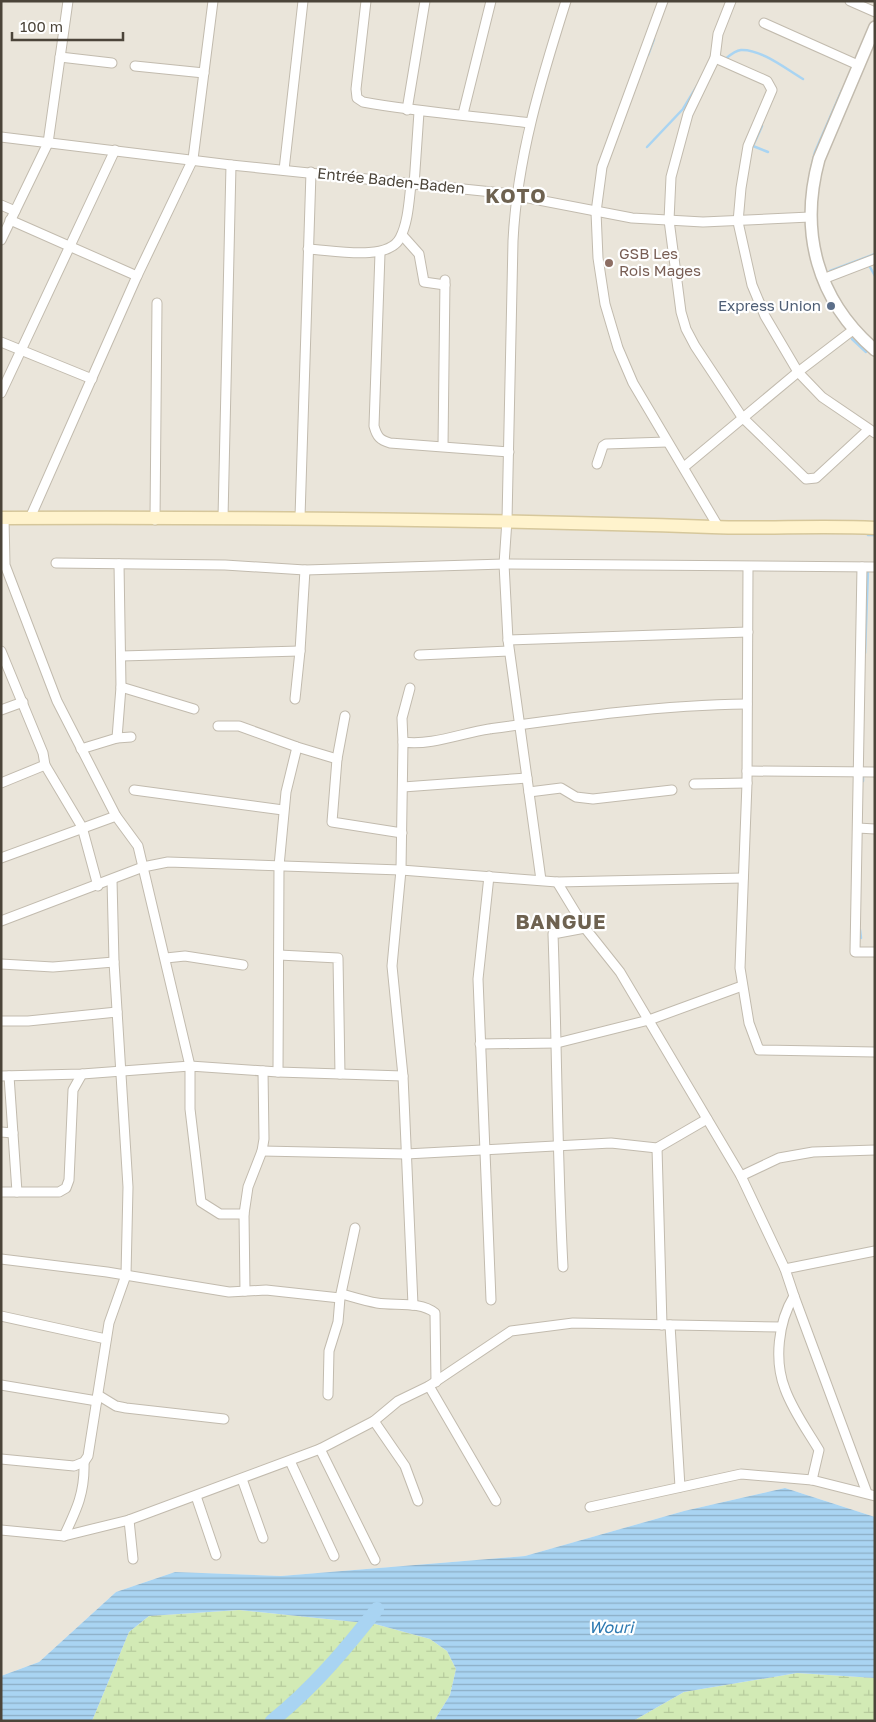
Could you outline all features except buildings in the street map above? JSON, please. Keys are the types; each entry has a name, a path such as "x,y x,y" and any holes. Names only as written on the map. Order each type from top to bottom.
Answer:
{"main road":[{"path":"3,518 155,520 300,517 507,520 719,528 832,526 875,528"}],"street":[{"path":"1,240 48,143 68,1"},
{"path":"30,518 137,276 193,159 213,1"},
{"path":"284,170 303,1"},
{"path":"366,1 356,89 357,98 362,102 419,112 463,114 530,123"},
{"path":"406,110 425,1"},
{"path":"463,114 491,1"},
{"path":"542,880 509,651 504,564 507,520 513,241 516,196 530,123 566,1"},
{"path":"663,1 602,167 596,212 598,258 605,304 618,348 633,383 719,528"},
{"path":"715,58 767,82 772,90 748,146 738,222 742,246 758,302 798,372 822,397 872,431 816,478 810,480 806,479 742,417 686,329 681,312 669,220 671,177 688,114 715,58 718,34 731,1"},
{"path":"850,1 875,12"},
{"path":"764,23 858,64"},
{"path":"875,27 819,159 813,186 810,217 814,249 822,279 832,299 853,330 875,350"},
{"path":"60,57 112,63"},
{"path":"135,66 204,74"},
{"path":"308,249 380,253 394,245 402,234 413,185 419,112"},
{"name":"Entrée Baden-Baden","path":"1,137 231,165 311,172 516,196 632,218 738,222 810,217"},
{"path":"2,391 116,150"},
{"path":"223,518 231,165"},
{"path":"300,517 311,172"},
{"path":"1,205 15,211"},
{"path":"10,220 137,276"},
{"path":"402,234 419,254 424,282 445,282 443,446"},
{"path":"380,253 374,426 376,435 390,443 509,452"},
{"path":"822,279 875,259"},
{"path":"155,520 157,304"},
{"path":"684,467 742,417 853,330"},
{"path":"1,342 92,379"},
{"path":"597,464 603,446 606,444 667,442"},
{"path":"3,518 3,565 57,700 116,816 135,840 143,867 190,1066 190,1109 201,1202 220,1214 244,1214"},
{"path":"56,563 225,565 305,570 504,564 875,567"},
{"path":"117,738 121,687 118,564"},
{"path":"748,567 747,783 740,953 742,986 748,1023 759,1050 875,1052"},
{"path":"862,567 856,952 875,952"},
{"path":"294,700 300,651 305,570"},
{"path":"508,640 748,632"},
{"path":"1,651 43,753 45,765 82,827 98,886"},
{"path":"121,656 300,651"},
{"path":"419,655 509,651"},
{"path":"121,687 194,709"},
{"path":"410,688 402,718 401,870 392,966 403,1076 413,1305"},
{"path":"1,710 23,702"},
{"path":"403,742 416,742 520,725 632,710 747,704"},
{"path":"345,716 337,759 332,822 402,833"},
{"path":"218,726 239,726 297,748 337,759"},
{"path":"81,749 117,738 131,737"},
{"path":"278,1072 279,866 283,810 297,748"},
{"path":"1,784 45,765"},
{"path":"747,771 875,772"},
{"path":"403,787 527,778"},
{"path":"694,784 747,783"},
{"path":"529,792 561,788 576,797 593,799 672,790"},
{"path":"134,790 283,810"},
{"path":"1,858 116,816"},
{"path":"858,828 875,829"},
{"path":"1,921 98,886 143,867 168,862 401,870 557,882 743,878"},
{"path":"489,876 478,980 483,1150 491,1300"},
{"path":"1,1459 74,1466 84,1462 88,1456 106,1340 114,1307 126,1275 128,1188 114,962 112,880"},
{"path":"557,882 585,928 620,972 741,1176 785,1269 871,1495"},
{"path":"563,1267 557,1145 557,1043 552,934 585,928"},
{"path":"278,955 338,958 340,1074"},
{"path":"166,958 186,956 243,965"},
{"path":"1,964 53,967 114,962"},
{"path":"480,1044 557,1043 649,1020 742,986"},
{"path":"1,1021 36,1020 117,1012"},
{"path":"17,1192 13,1133 5,1076 82,1074 190,1066 278,1072 403,1076"},
{"path":"245,1291 244,1214 248,1187 262,1151 263,1071"},
{"path":"1,1192 59,1192 66,1188 69,1180 73,1090 82,1074"},
{"path":"262,1151 406,1154 610,1143 657,1148 707,1119"},
{"path":"1,1132 13,1133"},
{"path":"657,1148 666,1325 680,1487"},
{"path":"741,1176 779,1158 813,1152 875,1150"},
{"path":"328,1395 330,1351 338,1322 341,1296 355,1228"},
{"path":"785,1269 875,1252"},
{"path":"1,1259 126,1275 219,1291 266,1290 341,1296 377,1303 413,1305 430,1309 435,1314 433,1384 496,1501"},
{"path":"794,1296 785,1310 781,1327 780,1365 784,1387 819,1452 812,1480"},
{"path":"1,1316 106,1340"},
{"path":"1,1530 64,1536 130,1520 290,1461 320,1449 374,1421 398,1401 433,1384 511,1331 573,1323 781,1327"},
{"path":"1,1385 97,1398 126,1408 224,1419"},
{"path":"374,1421 405,1466 418,1500"},
{"path":"320,1449 376,1560"},
{"path":"290,1461 334,1556"},
{"path":"64,1536 80,1501 85,1483 84,1462"},
{"path":"590,1507 741,1474 812,1480 871,1495"},
{"path":"242,1478 263,1538"},
{"path":"196,1496 216,1556"},
{"path":"130,1520 133,1559"}],"shaded area":[{"path":"1,1 875,1 875,1517 785,1488 684,1511 525,1556 281,1576 175,1572 116,1592 39,1662 1,1676"}],"green space":[{"path":"239,1610 375,1624 430,1639 447,1651 456,1669 450,1695 434,1721 92,1721 129,1632 149,1616"},
{"path":"797,1673 875,1678 875,1721 633,1721 684,1692"}],"water":[{"name":"Wouri","path":"785,1488 875,1517 875,1678 797,1673 684,1692 633,1721 434,1721 450,1695 456,1669 447,1651 430,1639 375,1624 239,1610 149,1616 129,1632 92,1721 1,1721 1,1676 39,1662 116,1592 175,1572 281,1576 525,1556 684,1511"}],"waterway":[{"path":"648,55 654,39"},
{"path":"724,60 736,51 749,51 773,60 803,79"},
{"path":"647,147 683,109 697,86"},
{"path":"811,169 815,152 842,90"},
{"path":"762,126 753,146 768,152"},
{"path":"830,271 875,254"},
{"path":"870,267 875,276"},
{"path":"852,339 866,352"},
{"path":"868,535 875,535"},
{"path":"865,653 868,570"},
{"path":"863,775 863,781"},
{"path":"860,930 861,938"},
{"path":"272,1721 328,1668 377,1609"}],"place":[{"name":"GSB Les Rois Mages","path":"609,263"},
{"name":"Express Union","path":"831,306"}],"district":[{"name":"KOTO","path":"516,196"},
{"name":"BANGUE","path":"561,922"}]}
